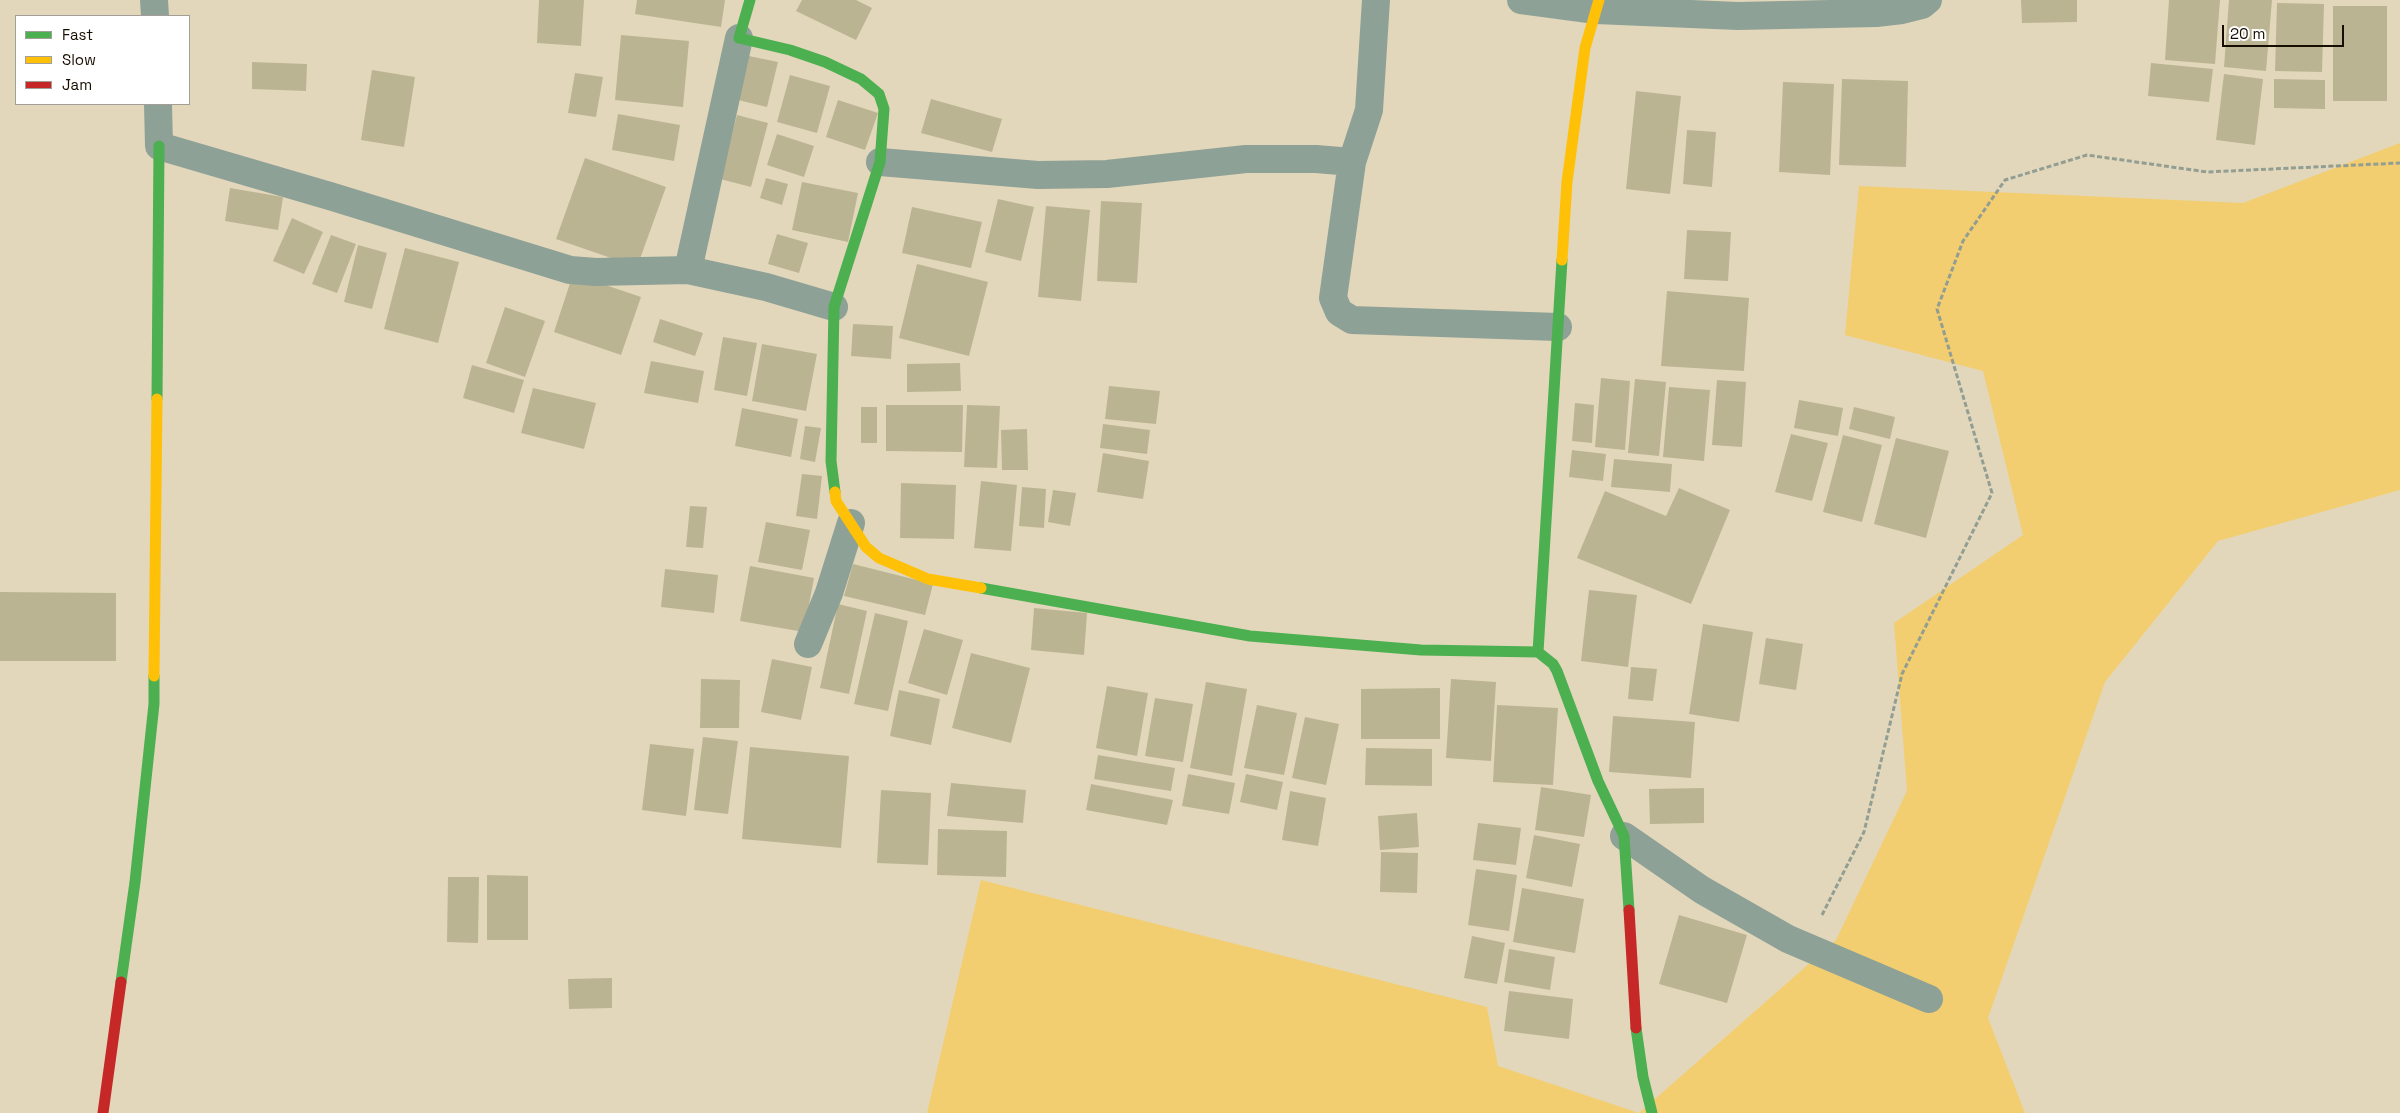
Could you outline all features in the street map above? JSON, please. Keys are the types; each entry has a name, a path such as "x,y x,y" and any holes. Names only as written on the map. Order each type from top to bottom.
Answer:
{"street":[{"path":"154,0 155,15"},
{"path":"688,270 739,38 750,0"},
{"path":"1376,0 1369,110 1352,162 1333,298 1339,312 1352,320 1558,327"},
{"path":"1522,0 1738,16 1876,13 1902,10 1922,5 1928,0"},
{"path":"1538,652 1567,182 1585,48 1598,5"},
{"path":"739,38 790,50 826,62 861,79 879,94 884,109 880,162 834,307 831,461 836,501 866,547 879,558 928,579 1250,636 1422,650 1538,652 1553,664 1557,671 1598,781 1624,836 1633,964 1634,1017 1643,1077 1652,1113"},
{"path":"103,1113 135,882 154,704 158,105"},
{"path":"159,146 570,270 635,272 688,270 766,287 834,307"},
{"path":"880,162 1038,175 1107,174 1246,159 1352,162"},
{"path":"808,644 829,593 851,523"},
{"path":"1624,836 1702,890 1788,939 1929,999"}],"path":[{"path":"1807,946 1864,832 1902,674 1992,493 1938,309 1963,241 2005,180 2087,155 2207,172 2400,163"}],"shaded area":[{"path":"2400,143 2400,490 2218,541 2105,682 1988,1018 2025,1113 1639,1113 1836,940 1907,791 1894,623 2023,535 1983,371 1845,335 1859,186 2243,203"},
{"path":"981,880 1487,1007 1498,1066 1639,1113 927,1113"}],"building":[{"path":"539,0 584,0 581,46 537,43"},
{"path":"637,0 725,0 721,27 635,14"},
{"path":"802,0 856,0 872,8 856,40 796,11"},
{"path":"2021,0 2077,0 2077,22 2022,23"},
{"path":"2169,0 2220,0 2215,64 2165,60"},
{"path":"2229,0 2272,0 2266,71 2224,67"},
{"path":"2277,3 2324,4 2322,72 2275,71"},
{"path":"2333,6 2387,6 2387,101 2333,101"},
{"path":"621,35 689,41 683,107 615,100"},
{"path":"749,56 778,62 767,107 738,100"},
{"path":"252,62 307,64 306,91 252,89"},
{"path":"2151,63 2213,69 2209,102 2148,96"},
{"path":"372,70 415,77 404,147 361,140"},
{"path":"575,73 603,77 596,117 568,113"},
{"path":"2224,74 2263,79 2255,145 2216,140"},
{"path":"790,75 830,86 817,133 777,122"},
{"path":"1842,79 1908,81 1906,167 1839,165"},
{"path":"2274,79 2325,80 2325,109 2274,108"},
{"path":"1783,82 1834,84 1830,175 1779,172"},
{"path":"1636,91 1681,96 1670,194 1626,189"},
{"path":"931,99 1002,119 992,152 921,133"},
{"path":"838,100 878,113 865,150 826,137"},
{"path":"618,114 680,125 674,161 612,150"},
{"path":"737,115 768,123 751,187 720,179"},
{"path":"1687,130 1716,132 1712,187 1683,184"},
{"path":"777,134 814,146 804,177 767,165"},
{"path":"585,158 666,187 637,267 556,239"},
{"path":"766,178 788,184 782,205 760,198"},
{"path":"802,182 858,193 848,242 792,230"},
{"path":"230,188 283,197 278,230 225,221"},
{"path":"998,199 1034,207 1021,261 985,252"},
{"path":"1101,201 1142,203 1137,283 1097,281"},
{"path":"1046,206 1090,210 1081,301 1038,297"},
{"path":"912,207 982,222 971,268 902,253"},
{"path":"292,218 323,232 304,274 273,261"},
{"path":"1687,230 1731,232 1728,281 1684,279"},
{"path":"777,234 808,243 799,273 768,264"},
{"path":"331,235 356,244 337,293 312,284"},
{"path":"358,245 387,253 372,309 344,302"},
{"path":"405,248 459,262 438,343 384,329"},
{"path":"917,264 988,282 969,356 899,338"},
{"path":"573,274 641,297 621,355 554,332"},
{"path":"1667,291 1749,298 1744,371 1661,366"},
{"path":"505,307 545,321 525,377 486,363"},
{"path":"660,319 703,333 695,356 653,342"},
{"path":"853,324 893,326 891,359 851,356"},
{"path":"723,337 757,343 747,396 714,390"},
{"path":"762,344 817,354 806,411 752,401"},
{"path":"651,361 704,371 698,403 644,393"},
{"path":"960,363 961,391 907,392 907,364"},
{"path":"472,365 524,380 514,413 463,398"},
{"path":"1601,378 1630,381 1625,450 1595,447"},
{"path":"1635,379 1666,382 1659,456 1628,453"},
{"path":"1717,380 1746,382 1742,447 1712,445"},
{"path":"1109,386 1160,391 1156,424 1105,419"},
{"path":"1669,387 1710,390 1704,461 1663,457"},
{"path":"533,388 596,403 584,449 521,433"},
{"path":"1799,400 1843,408 1838,436 1794,428"},
{"path":"1575,403 1594,405 1592,443 1572,441"},
{"path":"886,405 963,405 962,452 886,451"},
{"path":"967,405 1000,406 997,468 964,467"},
{"path":"861,407 877,407 877,443 861,443"},
{"path":"1854,407 1895,417 1890,439 1849,429"},
{"path":"742,408 798,419 791,457 735,446"},
{"path":"1103,424 1150,430 1147,454 1100,448"},
{"path":"805,426 821,428 815,462 800,459"},
{"path":"1027,429 1028,470 1002,470 1001,430"},
{"path":"1791,434 1828,443 1812,501 1775,492"},
{"path":"1843,435 1882,445 1862,522 1823,512"},
{"path":"1896,438 1949,451 1926,538 1874,524"},
{"path":"1572,450 1606,454 1603,481 1569,477"},
{"path":"1103,453 1149,461 1143,499 1097,492"},
{"path":"1614,459 1672,464 1670,492 1611,487"},
{"path":"802,474 822,476 817,519 796,516"},
{"path":"981,481 1017,485 1011,551 974,548"},
{"path":"901,483 956,485 954,539 900,538"},
{"path":"1022,487 1046,489 1044,528 1019,526"},
{"path":"1679,488 1730,510 1691,604 1577,558 1605,491 1666,516"},
{"path":"1053,490 1076,493 1070,526 1048,522"},
{"path":"690,506 707,507 703,548 686,547"},
{"path":"766,522 810,530 802,570 758,562"},
{"path":"853,564 933,584 925,615 844,596"},
{"path":"750,566 814,578 804,632 740,621"},
{"path":"665,569 718,575 714,613 661,607"},
{"path":"1589,590 1637,595 1628,667 1581,661"},
{"path":"0,592 116,593 116,661 0,661"},
{"path":"838,604 867,611 849,694 820,688"},
{"path":"1034,608 1087,613 1084,655 1031,650"},
{"path":"875,613 908,621 888,711 854,704"},
{"path":"1703,624 1753,632 1739,722 1689,714"},
{"path":"924,629 963,640 947,695 908,683"},
{"path":"1766,638 1803,644 1796,690 1759,684"},
{"path":"971,653 1030,668 1011,743 952,728"},
{"path":"772,659 812,667 801,720 761,712"},
{"path":"1631,667 1657,669 1653,701 1628,699"},
{"path":"701,679 740,680 739,728 700,728"},
{"path":"1451,679 1496,682 1491,761 1446,758"},
{"path":"1206,682 1247,689 1232,776 1190,768"},
{"path":"1107,686 1148,693 1137,756 1096,748"},
{"path":"1440,688 1440,739 1361,739 1361,689"},
{"path":"899,690 940,699 931,745 890,736"},
{"path":"1155,698 1193,704 1183,762 1145,756"},
{"path":"1257,705 1297,713 1284,775 1244,768"},
{"path":"1497,705 1558,708 1553,785 1493,782"},
{"path":"1613,716 1695,722 1691,778 1609,772"},
{"path":"1305,717 1339,724 1326,785 1292,778"},
{"path":"703,737 738,741 728,814 694,810"},
{"path":"650,744 694,749 686,816 642,810"},
{"path":"750,747 849,756 841,848 742,839"},
{"path":"1366,748 1432,749 1432,786 1365,785"},
{"path":"1098,755 1175,768 1171,791 1094,779"},
{"path":"1188,774 1235,783 1229,814 1182,806"},
{"path":"1246,774 1283,782 1277,810 1240,802"},
{"path":"951,783 1026,790 1023,823 947,816"},
{"path":"1091,784 1173,800 1167,825 1086,810"},
{"path":"1541,787 1591,795 1584,837 1535,830"},
{"path":"1704,788 1704,823 1650,824 1649,789"},
{"path":"881,790 931,793 928,865 877,863"},
{"path":"1290,791 1326,798 1318,846 1282,840"},
{"path":"1417,813 1419,847 1380,850 1378,816"},
{"path":"1478,823 1521,828 1516,865 1473,860"},
{"path":"938,829 1007,831 1006,877 937,875"},
{"path":"1534,835 1580,844 1572,887 1526,878"},
{"path":"1381,852 1418,853 1417,893 1380,892"},
{"path":"1476,869 1517,875 1509,931 1468,925"},
{"path":"487,875 528,876 528,940 487,940"},
{"path":"448,877 479,877 478,943 447,942"},
{"path":"1522,888 1584,899 1575,953 1513,942"},
{"path":"1679,915 1747,935 1727,1003 1659,984"},
{"path":"1472,936 1505,943 1497,984 1464,978"},
{"path":"1509,949 1555,957 1550,990 1504,982"},
{"path":"612,978 612,1008 569,1009 568,979"},
{"path":"1509,991 1573,999 1569,1039 1504,1031"}],"traffic: fast":[{"path":"750,0 739,38 790,50 825,62 861,79 879,94 884,109 880,162 834,307 831,461 835,492"},
{"path":"157,399 159,146"},
{"path":"1562,260 1538,652 1553,664 1557,671 1598,781 1624,836 1629,910"},
{"path":"981,588 1250,636 1421,650 1538,652"},
{"path":"121,982 135,882 154,704 154,676"},
{"path":"1636,1028 1643,1077 1652,1113"}],"traffic: slow":[{"path":"1562,260 1567,182 1585,48 1599,0"},
{"path":"154,676 157,399"},
{"path":"835,492 836,501 866,547 879,558 928,579 981,588"}],"traffic: jam":[{"path":"1629,910 1636,1028"},
{"path":"103,1113 121,982"}]}
